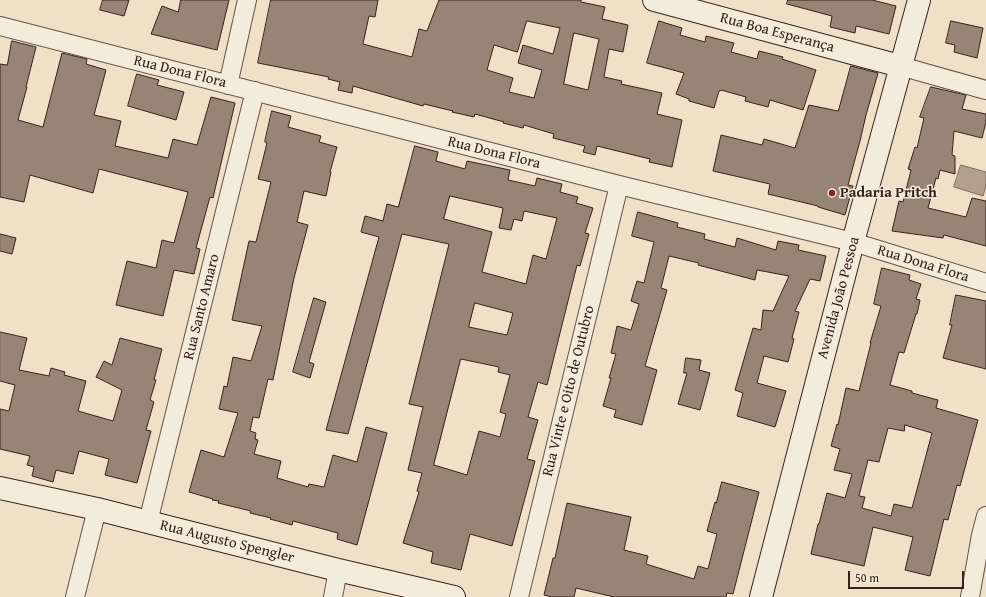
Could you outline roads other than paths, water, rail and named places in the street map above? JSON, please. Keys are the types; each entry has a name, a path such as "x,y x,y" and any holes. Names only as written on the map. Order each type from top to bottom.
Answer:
{"street":[{"path":"228,85 247,0"},
{"name":"Rua Boa Esperança","path":"654,0 900,66"},
{"name":"Avenida João Pessoa","path":"761,597 853,242 919,0"},
{"name":"Rua Dona Flora","path":"0,26 620,185 853,242 986,283"},
{"path":"900,66 986,90"},
{"name":"Rua Santo Amaro","path":"148,522 256,91"},
{"name":"Rua Vinte e Oito de Outubro","path":"519,597 620,185"},
{"name":"Rua Augusto Spengler","path":"0,488 97,509 338,570 454,597"},
{"path":"75,597 97,509"},
{"path":"970,597 981,535 986,516"},
{"path":"333,597 338,570"}],"place":[{"name":"Padaria Pritch","path":"832,193"}]}
